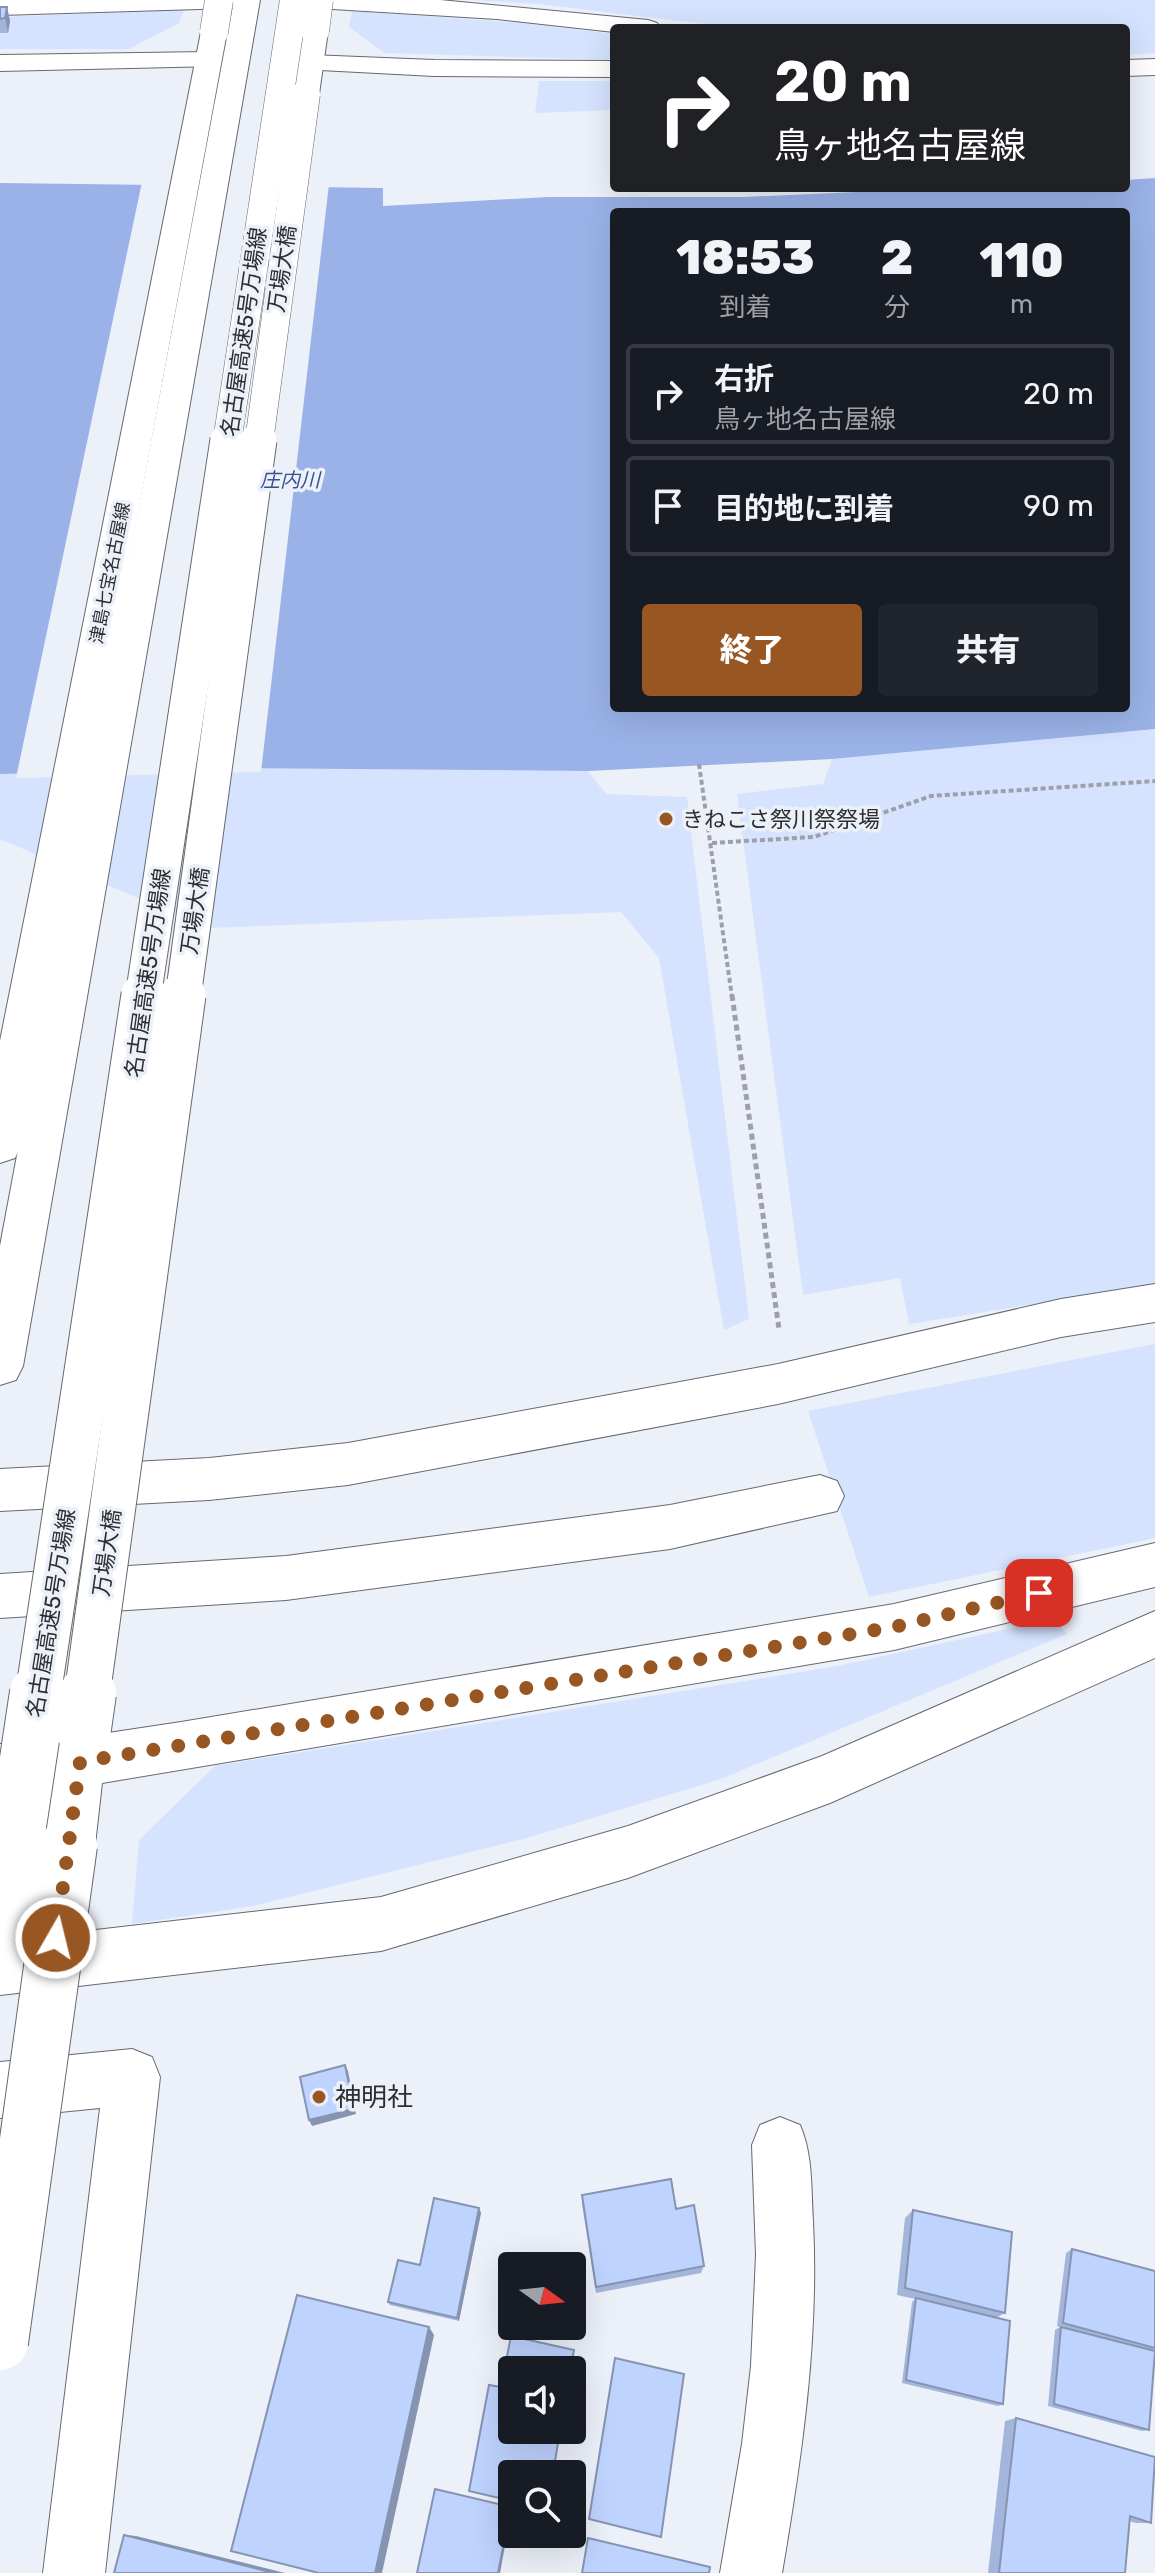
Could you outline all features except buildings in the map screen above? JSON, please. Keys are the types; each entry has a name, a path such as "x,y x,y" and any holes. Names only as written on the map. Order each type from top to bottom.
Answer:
{"main road":[{"name":"津島七宝名古屋線","path":"0,1146 219,0"},
{"path":"0,7 232,0"},
{"path":"0,1366 247,0"},
{"path":"610,69 434,68 308,78 304,16 318,0 497,11 612,24"},
{"name":"名古屋高速5号万場線","path":"0,1945 304,16"},
{"path":"0,63 205,76"},
{"path":"1130,68 1155,67"},
{"name":"万場大橋","path":"82,1745 308,78"},
{"path":"0,1490 209,1479 348,1464 778,1384 1061,1318 1155,1303"},
{"path":"0,1596 286,1578 670,1527 820,1496"},
{"path":"0,1769 82,1745 894,1627 1155,1565"},
{"path":"0,1968 381,1924 628,1852 830,1778 1155,1634"},
{"path":"0,2342 82,1745"},
{"path":"0,2090 132,2077 74,2573"},
{"path":"751,2573 767,2482 782,2365 786,2236 780,2145"}],"path":[{"path":"699,764 782,1351 778,1384"},
{"path":"712,843 814,837 931,796 1155,781"}],"shaded area":[{"path":"472,0 1155,0 1155,53 1130,55 1130,24 705,24 539,4"},
{"path":"184,10 179,23 129,49 0,49 0,17"},
{"path":"352,11 525,23 610,34 610,60 385,53 349,27"},
{"path":"539,81 610,81 610,110 535,113"},
{"path":"1155,729 1155,1285 909,1324 900,1278 803,1295 737,794 823,784 832,759"},
{"path":"231,768 588,771 606,794 687,797 749,1319 724,1330 659,958 621,912 208,928 0,839 0,774"},
{"path":"1155,1344 1155,1538 869,1597 808,1411"},
{"path":"1053,1619 1067,1634 721,1779 527,1838 253,1906 132,1924 139,1840 215,1766 838,1666"}],"water":[{"name":"庄内川","path":"1155,178 1155,729 832,759 588,771 231,768 0,774 0,183 383,188 383,206 548,197 743,197 855,192 1130,192 1130,180"}],"pier":[{"path":"142,182 329,184 261,772 16,778"}],"place":[{"name":"きねこさ祭川祭祭場","path":"666,819"},
{"name":"神明社","path":"319,2097"}],"route":[{"path":"56,1938 80,1762 894,1627 1039,1593"}]}
